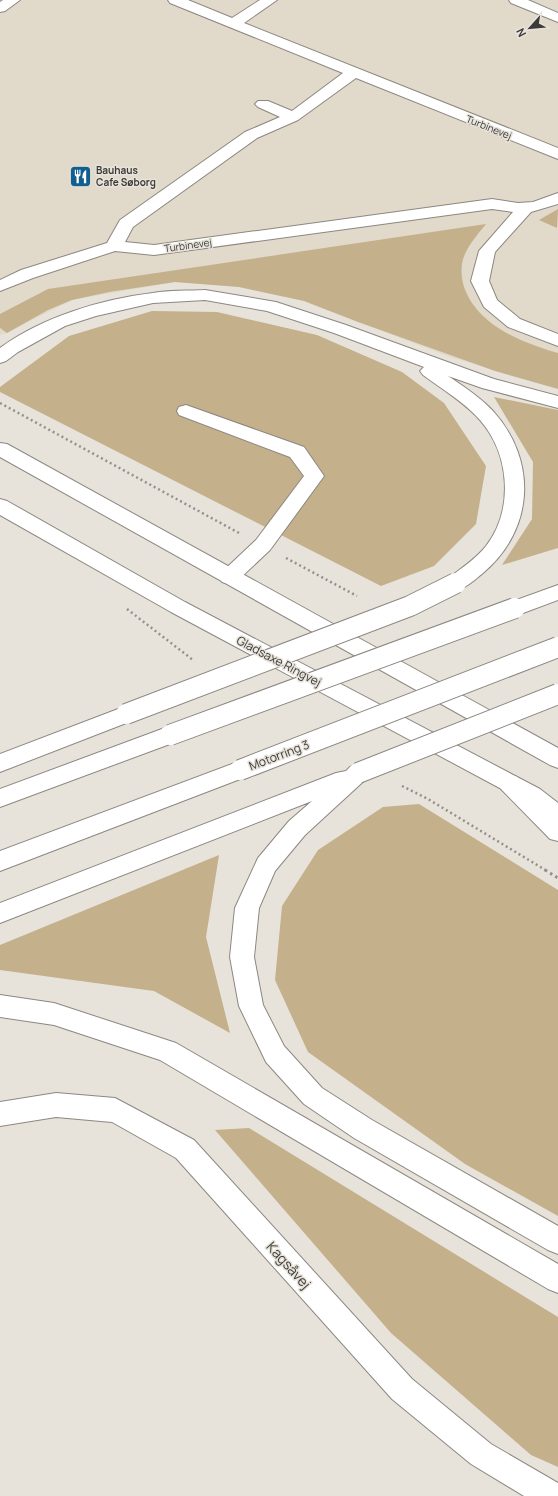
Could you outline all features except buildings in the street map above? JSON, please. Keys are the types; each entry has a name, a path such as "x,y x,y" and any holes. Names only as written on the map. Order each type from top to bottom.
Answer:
{"main road":[{"path":"0,8 13,0"},
{"name":"Turbinevej","path":"176,0 558,154"},
{"path":"234,23 270,0"},
{"path":"516,0 558,18"},
{"path":"0,286 27,274 114,246 126,224 244,132 293,117 354,72"},
{"path":"263,104 293,117"},
{"name":"Turbinevej","path":"114,246 154,250 492,204 525,210 546,205 558,198"},
{"path":"525,210 487,251 480,281 490,303 514,323 558,340"},
{"path":"0,357 12,348 59,322 92,311 153,298 205,295 270,306 340,329 488,384 558,402"},
{"path":"0,763 410,606 456,582 476,568 493,551 504,534 516,499 514,464 498,431 487,416 472,402 407,355"},
{"path":"186,411 297,452 314,476 262,545 229,577"},
{"path":"0,449 558,759"},
{"name":"Gladsaxe Ringvej","path":"0,506 178,607 532,795 558,816"},
{"path":"0,798 558,592"},
{"name":"Motorring 3","path":"0,861 558,647"},
{"path":"0,913 558,694"},
{"path":"358,773 296,828 266,865 247,908 242,957 251,1006 275,1054 313,1096 363,1129 558,1241"},
{"path":"509,783 558,832"},
{"path":"0,1006 54,1014 167,1051 558,1279"},
{"name":"Kagsåvej","path":"0,1114 56,1105 115,1110 185,1149 402,1389 481,1454 552,1496"}],"shaded area":[{"path":"0,0 558,0 558,388 450,357 304,301 239,287 175,282 72,300 7,333 0,335"},
{"path":"558,209 557,228 539,220"},
{"path":"486,224 472,242 463,258 462,279 464,287 471,301 479,312 490,322 516,338 558,353 558,389 495,371 304,301 239,287 175,282 109,292 72,300 48,310 7,333 0,328 0,314 48,289"},
{"path":"152,311 217,312 317,335 402,372 444,403 486,466 476,524 434,566 381,586 0,392 0,387 69,336"},
{"path":"494,397 558,410 558,548 502,565 532,519 533,462"},
{"path":"419,804 558,890 558,1216 465,1164 308,1052 275,980 282,906 318,850 383,807"},
{"path":"219,855 206,937 230,1033 154,991 0,970 0,945"},
{"path":"249,1128 558,1317 558,1467 531,1455 391,1333 215,1130"}],"place":[{"name":"Bauhaus Cafe Søborg","path":"80,176"}]}
